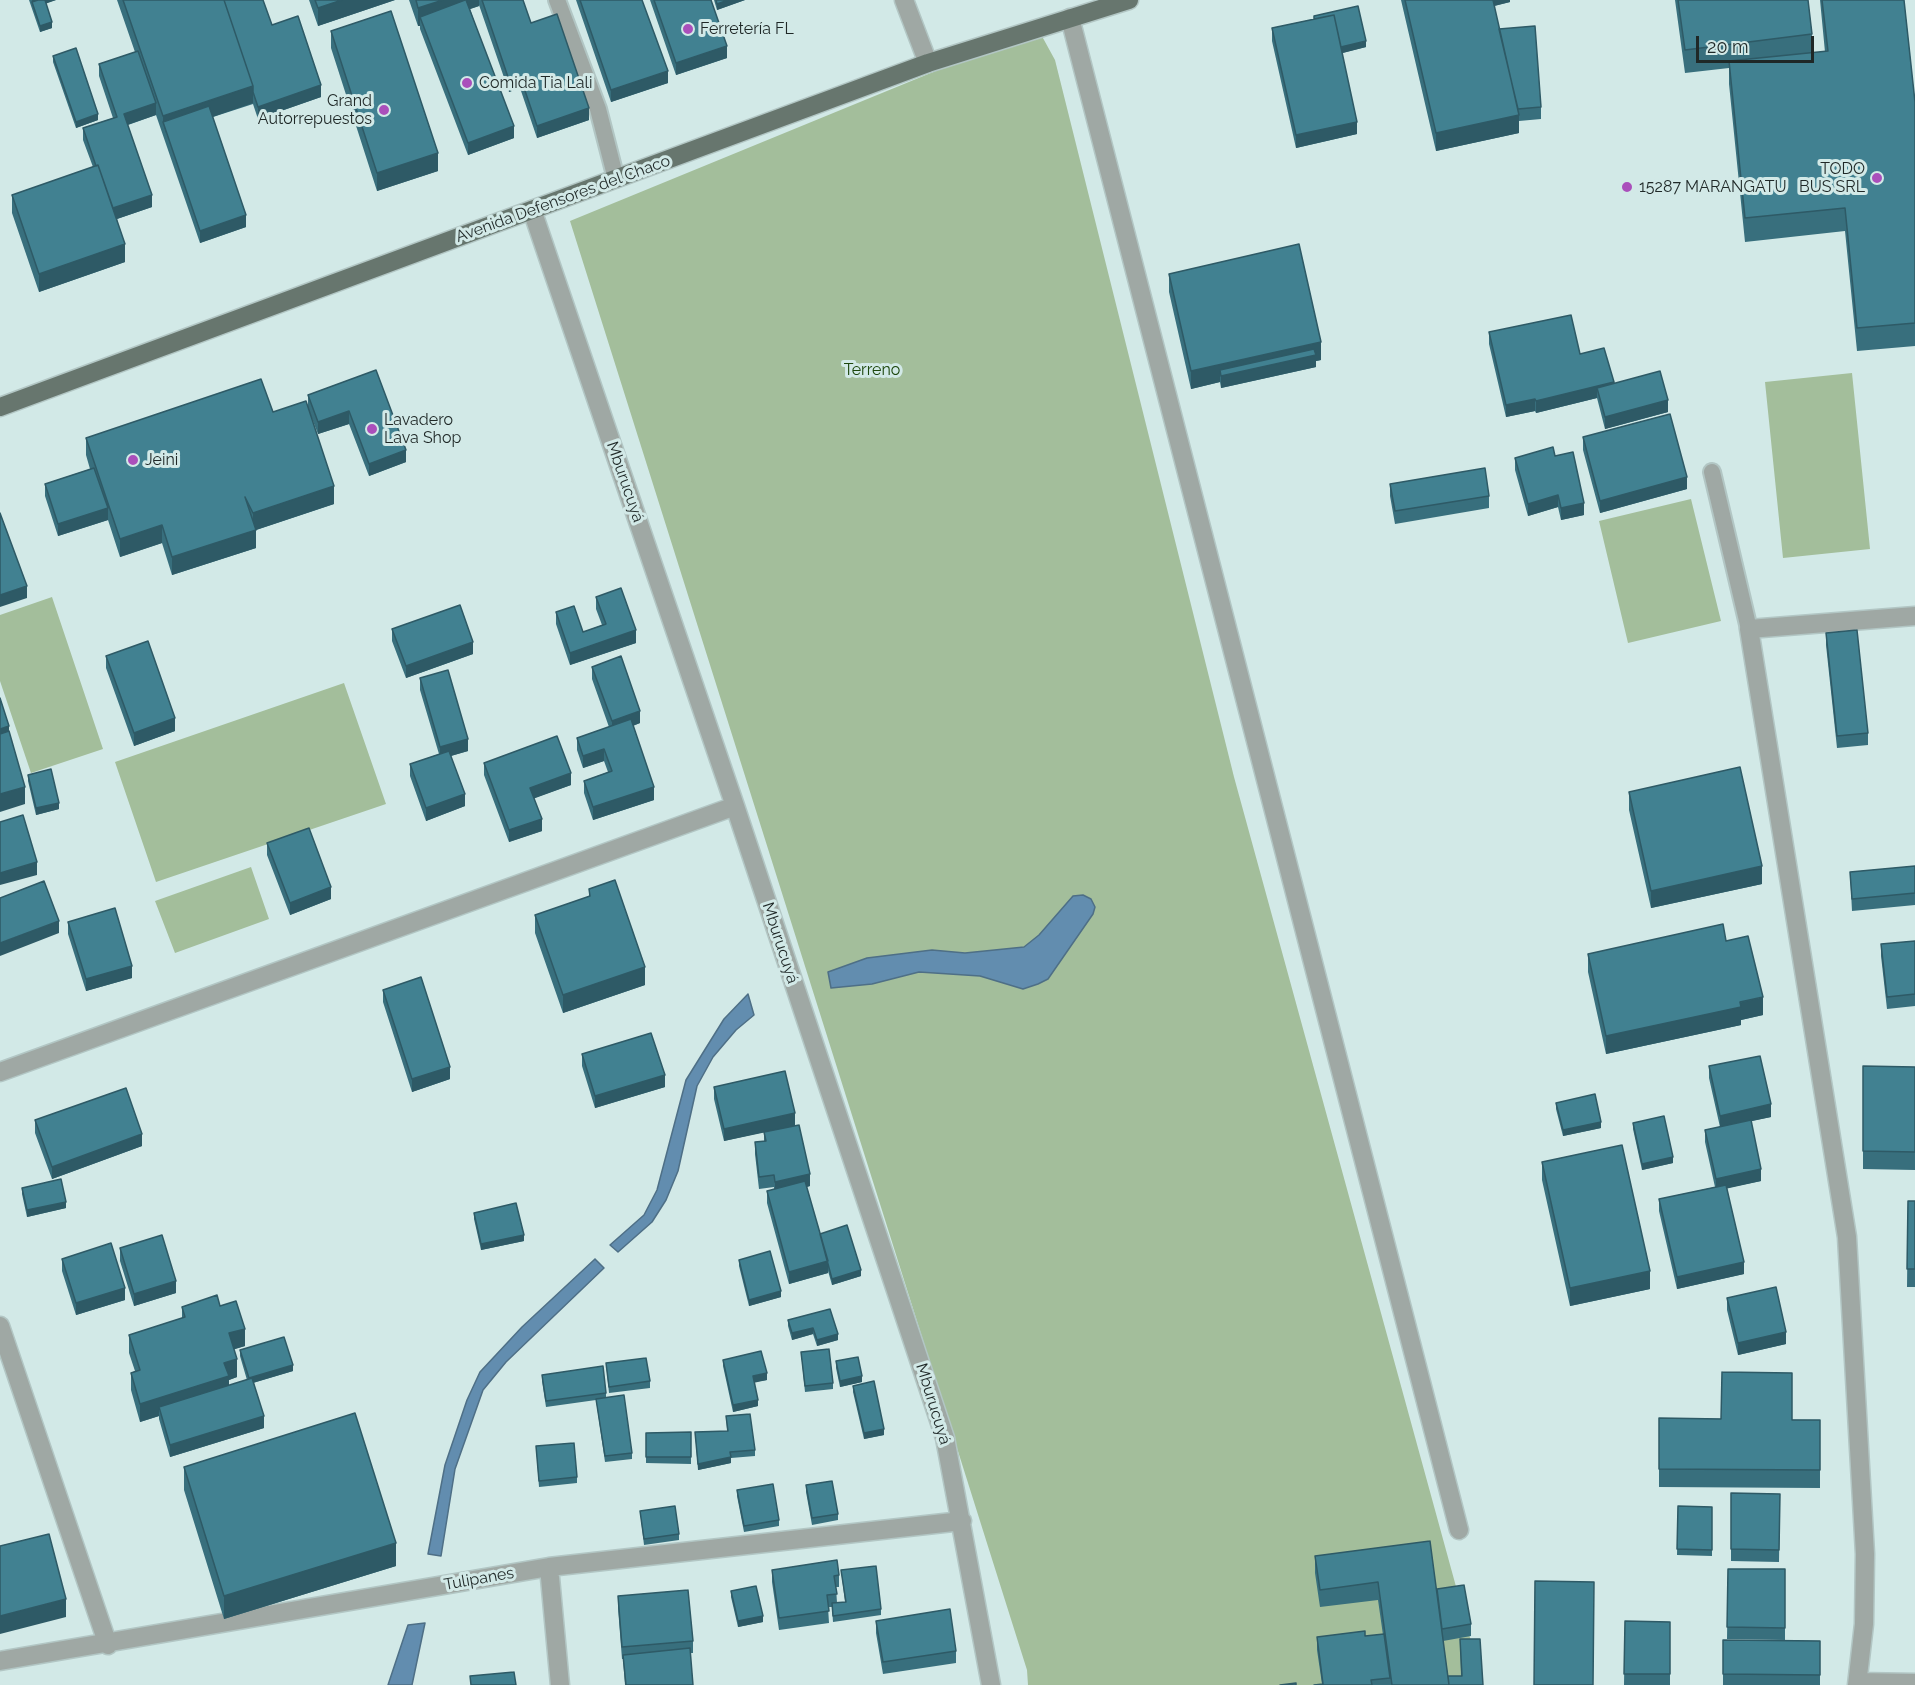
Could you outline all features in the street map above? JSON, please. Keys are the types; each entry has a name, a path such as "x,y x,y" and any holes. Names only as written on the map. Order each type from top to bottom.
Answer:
{"main road":[{"name":"Avenida Defensores del Chaco","path":"0,407 928,63 1129,0"}],"street":[{"path":"904,0 928,63"},
{"path":"1070,18 1459,1530"},
{"name":"Mburucuyá","path":"532,210 735,806 945,1438 991,1685"},
{"path":"1915,616 1749,629 1847,1238 1865,1554 1864,1624 1857,1684 1915,1683"},
{"path":"0,1072 735,806"},
{"path":"0,1326 108,1645"},
{"name":"Tulipanes","path":"0,1662 549,1567 962,1521"},
{"path":"549,1567 560,1685"}],"lane":[{"path":"557,0 598,109 616,179"},
{"path":"1712,472 1749,629"}],"green space":[{"name":"Terreno","path":"1038,29 1055,60 1234,777 1483,1685 1028,1685 1027,1670 570,221"},
{"path":"1852,373 1870,549 1783,558 1765,382"},
{"path":"1691,499 1721,621 1628,643 1599,521"},
{"path":"52,597 103,749 31,773 0,681 0,615"},
{"path":"344,683 386,804 156,882 115,762"},
{"path":"251,867 269,919 175,953 155,901"}],"water":[{"path":"1083,895 1091,899 1095,907 1093,914 1048,979 1038,984 1023,989 980,976 919,972 872,984 831,988 828,972 867,958 932,950 965,953 1024,947 1039,935 1073,896"},
{"path":"748,994 754,1015 736,1030 713,1057 697,1086 678,1171 666,1200 652,1222 618,1252 610,1245 644,1215 657,1190 686,1080 724,1019"},
{"path":"595,1259 604,1268 506,1362 483,1390 455,1469 441,1556 428,1554 445,1465 467,1400 480,1372 522,1327"},
{"path":"425,1623 412,1685 388,1685 408,1625"}],"building":[{"path":"45,0 52,22 40,26 32,2"},
{"path":"123,0 224,0 253,86 163,116"},
{"path":"224,0 263,0 272,25 298,16 321,85 258,107"},
{"path":"315,0 342,0 318,8"},
{"path":"416,0 443,0 418,8"},
{"name":"Comida Tia Lali","path":"466,0 514,126 468,143 420,17"},
{"path":"482,0 523,0 531,23 557,14 589,108 537,126 520,76 509,80"},
{"path":"580,0 642,0 668,71 611,90"},
{"name":"Ferretería FL","path":"654,0 711,0 727,46 676,63"},
{"path":"716,0 728,0 717,4"},
{"path":"1405,0 1493,0 1519,115 1436,133"},
{"path":"1678,0 1808,0 1812,34 1685,50"},
{"name":"TODO BUS SRL","path":"1822,0 1904,0 1915,102 1915,323 1857,328 1845,208 1745,218 1729,61 1828,51"},
{"path":"1358,6 1366,41 1341,47 1334,15 1314,19 1314,16"},
{"name":"Grand Autorrepuestos","path":"391,11 438,153 377,173 331,31"},
{"path":"1334,15 1357,122 1296,135 1272,28"},
{"path":"1535,26 1541,107 1518,109 1499,29"},
{"path":"76,48 98,114 76,122 53,56"},
{"path":"138,51 156,103 124,114 152,195 113,208 83,128 117,117 99,64"},
{"path":"209,106 246,215 200,231 163,122"},
{"path":"98,165 125,244 39,274 12,195"},
{"path":"1299,244 1321,342 1191,371 1169,274"},
{"path":"1571,315 1580,354 1604,348 1614,382 1536,401 1535,399 1506,405 1489,332"},
{"path":"1314,349 1316,355 1221,376 1220,370"},
{"name":"Lavadero Lava Shop","path":"376,370 406,450 369,464 349,411 318,422 308,395"},
{"path":"1660,371 1668,400 1605,417 1597,388"},
{"path":"261,379 273,412 306,401 334,486 253,513 245,497 256,530 172,557 162,525 120,539 86,438"},
{"path":"1670,414 1687,477 1600,501 1583,437"},
{"path":"1553,447 1555,456 1573,452 1584,503 1561,508 1558,495 1528,504 1515,458"},
{"path":"94,468 108,508 58,524 45,484"},
{"path":"1485,468 1489,496 1395,511 1390,484"},
{"path":"0,513 27,586 0,595"},
{"path":"621,588 636,630 570,653 556,612 574,606 583,632 606,624 596,597"},
{"path":"460,605 473,642 406,666 392,629"},
{"path":"1857,630 1868,733 1837,736 1826,633"},
{"path":"148,641 175,718 134,733 106,656"},
{"path":"621,656 640,711 612,721 592,667"},
{"path":"448,670 468,739 440,747 420,678"},
{"path":"0,698 9,726 0,729"},
{"path":"631,719 654,787 593,807 584,781 612,771 604,749 583,756 577,738"},
{"path":"9,731 25,787 0,794 0,734"},
{"path":"557,736 571,773 530,788 542,819 509,830 484,763"},
{"path":"449,751 465,794 426,808 410,764"},
{"path":"1740,767 1762,866 1651,891 1629,792"},
{"path":"51,769 59,803 36,808 28,775"},
{"path":"23,815 37,862 0,873 0,822"},
{"path":"309,828 331,887 290,903 267,843"},
{"path":"1915,866 1915,893 1852,899 1850,872"},
{"path":"615,880 645,967 563,995 535,915 590,896 589,889"},
{"path":"44,881 59,921 0,943 0,898"},
{"path":"115,908 132,966 86,979 68,922"},
{"path":"1723,924 1726,941 1748,936 1763,997 1740,1002 1741,1007 1606,1036 1588,954"},
{"path":"1915,941 1915,994 1887,997 1881,944"},
{"path":"421,977 450,1067 412,1079 383,990"},
{"path":"651,1033 665,1075 595,1096 582,1054"},
{"path":"1760,1056 1771,1104 1720,1116 1709,1066"},
{"path":"1863,1066 1915,1067 1915,1152 1863,1151"},
{"path":"785,1071 795,1113 724,1129 714,1087"},
{"path":"126,1088 142,1134 52,1167 35,1120"},
{"path":"1595,1094 1601,1122 1563,1130 1556,1103"},
{"path":"1664,1116 1673,1157 1642,1164 1633,1123"},
{"path":"1751,1120 1761,1169 1716,1179 1705,1130"},
{"path":"799,1125 810,1174 775,1182 774,1175 759,1177 755,1142 766,1141 764,1132"},
{"path":"1622,1145 1650,1271 1570,1288 1542,1162"},
{"path":"61,1179 66,1202 27,1210 22,1188"},
{"path":"805,1181 828,1261 789,1272 767,1191"},
{"path":"1726,1185 1744,1262 1677,1277 1659,1199"},
{"path":"1908,1201 1915,1201 1915,1269 1907,1269"},
{"path":"516,1203 524,1235 481,1244 474,1213"},
{"path":"847,1225 861,1270 832,1279 820,1234"},
{"path":"162,1235 176,1281 134,1294 120,1248"},
{"path":"111,1243 125,1288 76,1303 62,1259"},
{"path":"770,1251 781,1291 749,1300 739,1260"},
{"path":"1776,1287 1786,1332 1738,1343 1727,1298"},
{"path":"217,1295 220,1306 236,1301 245,1329 229,1333 237,1359 224,1363 229,1376 140,1404 131,1373 140,1370 129,1335 185,1317 182,1307"},
{"path":"830,1309 838,1334 817,1340 813,1328 792,1333 788,1320"},
{"path":"284,1337 293,1365 249,1378 240,1350"},
{"path":"829,1349 833,1383 805,1386 801,1352"},
{"path":"761,1351 767,1373 753,1376 758,1400 733,1405 723,1360"},
{"path":"858,1357 862,1376 840,1381 836,1361"},
{"path":"646,1358 650,1381 609,1387 606,1363"},
{"path":"603,1366 606,1393 546,1401 542,1375"},
{"path":"1722,1372 1792,1373 1792,1420 1820,1420 1820,1470 1659,1469 1659,1418 1721,1419"},
{"path":"252,1378 264,1416 170,1445 159,1407"},
{"path":"874,1381 884,1429 864,1433 853,1386"},
{"path":"624,1395 632,1453 605,1456 596,1399"},
{"path":"355,1413 396,1543 224,1596 184,1467"},
{"path":"750,1414 755,1450 730,1452 731,1457 698,1464 695,1432 728,1431 726,1416"},
{"path":"691,1432 691,1457 646,1457 646,1433"},
{"path":"574,1443 577,1477 539,1481 536,1446"},
{"path":"832,1481 838,1514 812,1518 806,1485"},
{"path":"773,1484 779,1520 744,1526 737,1490"},
{"path":"1731,1493 1780,1494 1779,1550 1731,1549"},
{"path":"675,1506 679,1534 644,1539 640,1511"},
{"path":"1678,1506 1712,1507 1712,1550 1677,1549"},
{"path":"49,1534 66,1599 0,1616 0,1546"},
{"path":"1430,1541 1449,1685 1392,1685 1378,1582 1320,1590 1315,1556"},
{"path":"837,1560 839,1575 834,1576 837,1594 827,1595 829,1611 779,1618 772,1570"},
{"path":"876,1566 881,1609 833,1616 832,1603 846,1602 841,1570"},
{"path":"1728,1569 1785,1569 1785,1628 1727,1627"},
{"path":"1535,1581 1594,1582 1593,1685 1534,1685"},
{"path":"1464,1585 1471,1624 1442,1629 1437,1589"},
{"path":"756,1586 763,1616 738,1621 731,1591"},
{"path":"688,1590 693,1641 622,1647 618,1596"},
{"path":"950,1609 956,1651 883,1662 876,1621"},
{"path":"1625,1621 1670,1622 1670,1674 1624,1674"},
{"path":"1365,1631 1365,1636 1384,1634 1390,1678 1371,1680 1372,1685 1314,1685 1323,1684 1317,1637"},
{"path":"1460,1639 1480,1639 1483,1685 1449,1685 1448,1676 1462,1676"},
{"path":"1723,1640 1820,1641 1820,1675 1723,1674"},
{"path":"690,1648 693,1685 626,1685 623,1655"},
{"path":"514,1672 516,1685 471,1685 470,1676"}],"place":[{"name":"Ferretería FL","path":"688,29"},
{"name":"Comida Tia Lali","path":"467,83"},
{"name":"Grand Autorrepuestos","path":"384,110"},
{"name":"TODO BUS SRL","path":"1877,178"},
{"name":"15287 MARANGATU","path":"1627,187"},
{"name":"Lavadero Lava Shop","path":"372,429"},
{"name":"Jeini","path":"133,460"}]}
